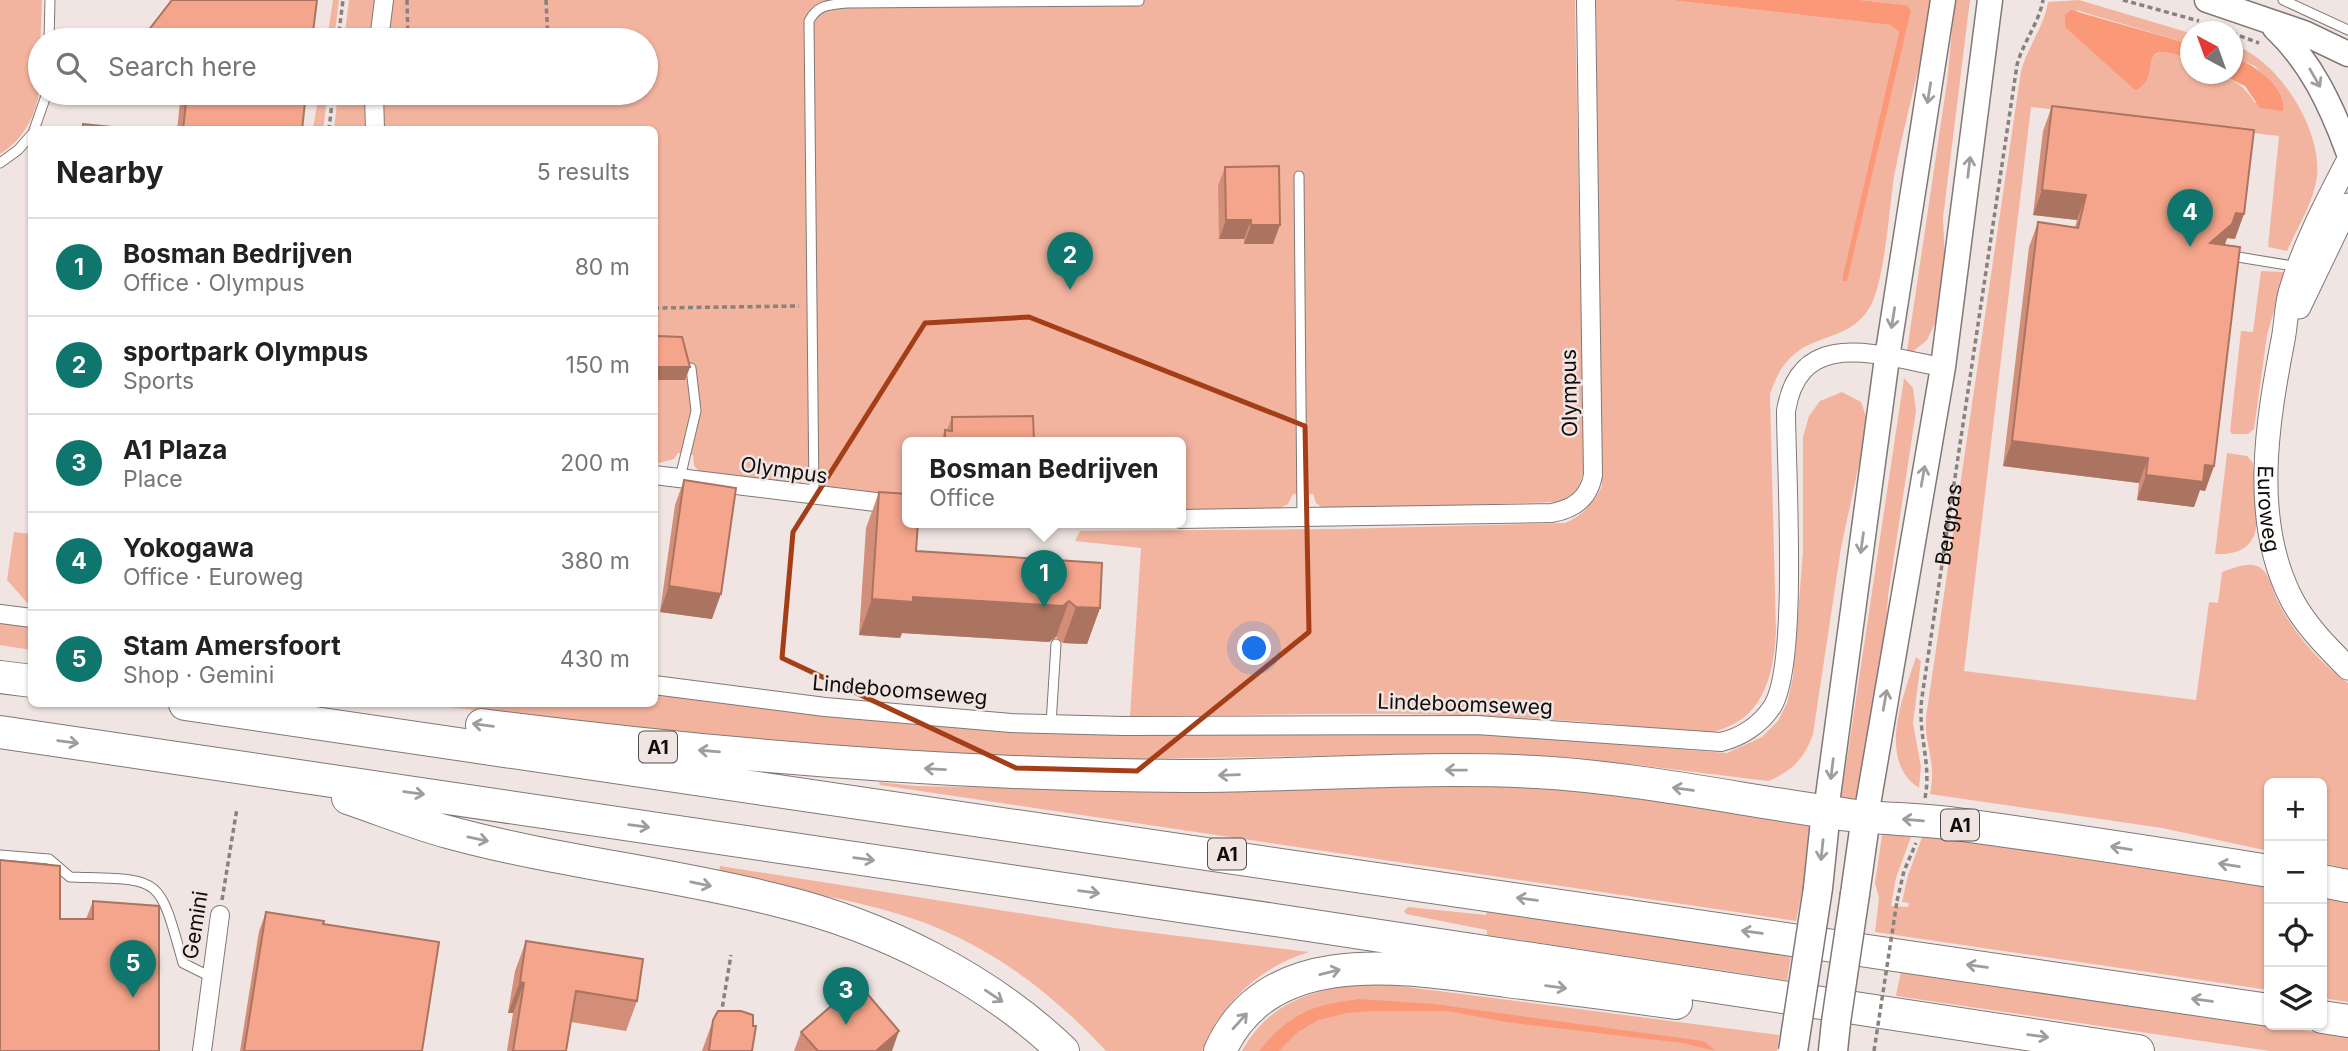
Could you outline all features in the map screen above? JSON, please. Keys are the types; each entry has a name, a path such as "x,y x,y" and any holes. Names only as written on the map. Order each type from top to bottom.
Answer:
{"highway":[{"name":"A1","path":"205,707 2264,1009"},
{"name":"A1","path":"338,707 641,745 897,767 1186,776 1439,770 1537,772 1750,798 1826,811 1920,820 2264,870"},
{"path":"0,732 1275,920 2138,1051"},
{"path":"274,772 448,832 782,901 856,926 903,946 971,981 1033,1024 1063,1051"},
{"path":"2327,882 2348,886"},
{"path":"1220,1051 1243,1017 1267,995 1298,980 1345,968 1397,967 1767,1014 1970,1027"},
{"path":"2327,1018 2348,1021"}],"main road":[{"path":"1793,1051 1818,888 1887,358 1943,0"},
{"name":"Bergpas","path":"1833,1051 1866,816 1943,367 1990,0"},
{"path":"2207,0 2272,25 2304,33 2348,54"},
{"path":"2272,25 2298,50 2323,92 2348,151"}],"street":[{"path":"380,28 384,0"},
{"name":"Olympus","path":"1186,520 1552,513 1573,506 1587,494 1593,475 1586,0"},
{"path":"374,105 375,126"},
{"name":"Euroweg","path":"2348,161 2313,271 2297,311 2286,327 2268,419 2267,487 2272,544 2291,598 2324,645 2348,668"},
{"name":"Euroweg","path":"2313,271 2348,205"},
{"name":"Lindeboomseweg","path":"658,685 864,711 1051,724 1464,725 1547,728 1708,743 1737,738 1758,723 1772,708 1784,672 1787,632 1786,411 1793,383 1810,363 1824,355 1846,351 1943,367"},
{"name":"Olympus","path":"658,475 814,497 902,505"},
{"path":"0,614 28,618"},
{"name":"Gemini","path":"202,1051 209,976 220,915"}],"lane":[{"path":"49,28 50,0"},
{"path":"2283,0 2348,30"},
{"path":"814,497 809,21 818,8 847,4 1139,1"},
{"path":"35,126 43,105"},
{"path":"0,163 28,139"},
{"path":"1299,176 1302,519"},
{"path":"2238,257 2313,271"},
{"path":"680,478 696,411 691,368"},
{"path":"1051,724 1056,644"},
{"path":"0,855 49,859 70,877 140,879 155,888 166,901 183,963 209,976"}],"path":[{"path":"340,28 343,0"},
{"path":"407,0 408,28"},
{"path":"547,0 548,28"},
{"name":"Bergpas","path":"1874,1051 1897,901 1903,871 1918,839 1928,775 1920,733 1920,714 2012,92 2020,53 2040,15 2043,0"},
{"path":"2123,0 2196,21"},
{"path":"329,126 331,105"},
{"path":"658,308 814,306"},
{"name":"Gemini","path":"220,915 237,808"},
{"path":"721,1020 731,955"}],"highlighted area":[{"path":"1029,317 1305,426 1309,632 1137,771 1016,768 782,658 793,532 925,323"}],"shaded area":[{"path":"0,0 42,0 41,28 28,28 28,105 36,106 20,137 0,154"},
{"path":"333,0 339,0 336,28 329,28"},
{"path":"349,0 1575,0 1584,470 1577,491 1560,502 1324,509 1316,503 1313,494 1293,494 1288,504 1278,509 1186,509 1186,437 902,437 902,496 828,488 823,472 806,470 801,484 701,473 694,466 693,455 678,453 674,459 658,463 658,126 380,126 379,105 658,105 658,28 346,28"},
{"path":"1596,0 1670,0 1890,25 1899,32 1843,276 1906,5 1860,0 1932,0 1894,177 1883,263 1875,295 1859,321 1846,330 1805,347 1792,357 1780,372 1770,394 1776,631 1770,674 1759,701 1739,721 1725,728 1713,732 1686,734 1620,725 1499,717 1350,714 1130,716 1141,548 1075,541 1080,531 1341,529 1565,523 1582,513 1596,498 1602,486"},
{"path":"1670,0 1860,0 1906,5 1911,10 1847,281 1843,281 1843,276 1899,32 1890,25"},
{"path":"1955,0 1970,0 1943,218 1945,265 1938,317 1927,340 1910,354 1907,351 1947,82"},
{"path":"2079,0 2180,30 2180,41 2076,10 2143,85 2153,56 2164,50 2180,56 2180,84 2238,84 2255,103 2280,95 2255,66 2243,61 2243,50 2250,53 2281,80 2294,98 2312,138 2317,157 2317,176 2309,205 2287,251 2268,247 2279,136 2031,107 1964,671 2196,700 2209,602 2218,603 2222,572 2245,565 2259,567 2268,577 2277,600 2299,635 2327,666 2348,683 2348,869 2327,864 2327,778 2264,778 2264,850 2162,828 1930,794 1932,772 1926,717 2021,71 2048,2"},
{"path":"2071,10 2180,41 2180,56 2160,52 2154,55 2148,77 2144,84 2135,90 2065,27 2065,15"},
{"path":"2243,62 2258,70 2274,85 2280,93 2283,111 2260,108 2241,84 2243,84"},
{"path":"317,105 326,105 323,126 314,126"},
{"path":"337,105 368,105 369,126 334,126"},
{"path":"2261,271 2283,272 2284,276 2267,335 2254,429 2248,434 2232,434 2230,431 2241,331 2253,332"},
{"path":"1904,378 1913,388 1916,411 1888,596 1881,704 1863,802 1840,806"},
{"path":"1842,392 1861,402 1868,422 1841,548 1813,734 1796,763 1768,781 1629,764 1487,753 1136,759 870,753 448,707 658,707 658,693 824,715 1011,731 1477,733 1727,753 1762,737 1778,721 1787,703 1793,677 1803,551 1803,437 1809,416 1820,401"},
{"path":"2227,453 2247,456 2253,463 2257,524 2253,537 2246,546 2234,553 2215,554"},
{"path":"14,532 28,534 28,604 7,580"},
{"path":"0,623 28,627 28,650 0,645"},
{"path":"1916,657 1921,661 1913,723 1921,767 1919,788 1906,776 1899,761 1896,744 1900,708"},
{"path":"1457,780 1625,792 1815,826 1796,921 880,785 879,782 915,786 1114,790"},
{"path":"1883,829 1912,834 1896,878 1891,906 1908,907 1909,903 1902,902 1908,875 1923,835 2264,884 2264,989 1875,932 1879,898 1875,883"},
{"path":"720,866 1114,928 1309,952 1274,967 1244,989 1220,1017 1202,1051 1106,1051 1069,1014 1030,981 964,940 887,911 719,875"},
{"path":"2327,892 2348,894 2348,1002 2327,999"},
{"path":"1408,907 1486,915 1487,910 1791,955 1787,980 1487,935 1487,930 1406,914 1404,911"},
{"path":"1901,971 2264,1025 2264,1030 2301,1030 2348,1037 2348,1051 2270,1051 1896,996"},
{"path":"1384,984 1779,1035 1777,1051 1242,1051 1254,1032 1269,1017 1302,997 1342,987"},
{"path":"1359,999 1434,1004 1703,1041 1716,1051 1682,1043 1506,1022 1448,1011 1373,1011 1347,1013 1318,1020 1298,1032 1279,1051 1259,1051 1281,1028 1303,1013 1328,1004"}],"building":[{"path":"172,0 317,0 314,28 150,28"},
{"path":"186,105 305,105 302,126 183,126"},
{"path":"2052,106 2254,130 2244,214 2236,213 2232,224 2210,243 2240,247 2214,466 2205,465 2203,482 2146,475 2148,458 2012,441 2038,222 2078,228 2086,195 2042,190"},
{"path":"1279,166 1280,225 1251,225 1251,220 1226,220 1225,167"},
{"path":"658,336 682,337 690,367 658,367"},
{"path":"1033,416 1034,437 945,437 945,430 952,431 952,417"},
{"path":"684,480 736,488 721,594 669,586"},
{"path":"879,492 902,494 902,528 918,528 916,551 1102,563 1100,608 1076,607 1069,601 1063,606 913,597 913,602 872,599"},
{"path":"0,860 60,866 60,919 93,919 93,901 159,906 159,1051 0,1051"},
{"path":"266,912 439,942 422,1051 244,1051"},
{"path":"526,941 643,959 637,1001 576,991 566,1051 513,1051 524,983 520,982"},
{"path":"858,983 899,1031 876,1051 818,1051 801,1032"},
{"path":"718,1011 741,1011 753,1015 753,1026 756,1026 752,1051 709,1051 713,1020"}],"place":[{"name":"Yokogawa","path":"2190,247"},
{"name":"sportpark Olympus","path":"1070,290"},
{"name":"Bosman Bedrijven","path":"1044,608"},
{"name":"Stam Amersfoort","path":"133,998"},
{"name":"A1 Plaza","path":"846,1025"}]}
